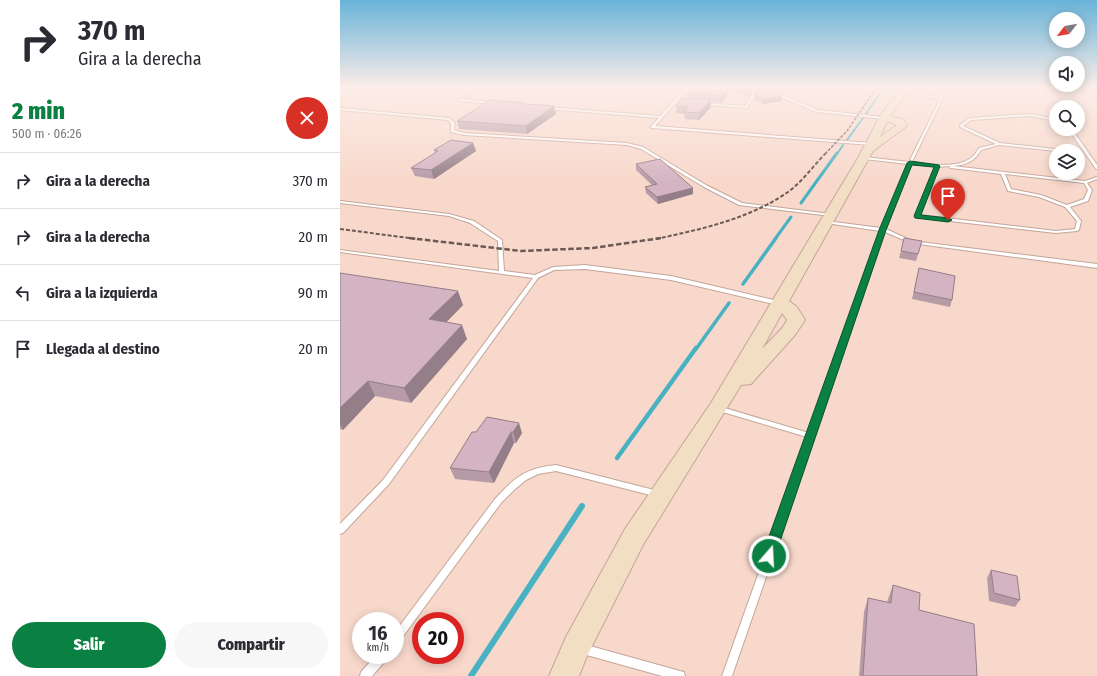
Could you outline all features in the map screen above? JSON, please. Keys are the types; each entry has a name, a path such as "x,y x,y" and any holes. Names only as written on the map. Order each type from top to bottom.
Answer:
{"main road":[{"path":"564,676 576,647 634,537 720,405 868,150 884,119"},
{"path":"868,150 902,126 901,122 887,119"}],"lane":[{"path":"444,119 449,119 453,123 452,131 464,134 627,144 642,148 705,186 741,204 828,218 883,230 911,242 1097,266"},
{"path":"659,119 652,126 868,150 910,163 1085,182 1097,178"},
{"path":"727,676 883,230 910,163 932,119"},
{"path":"977,119 970,119 961,126 999,144 1049,149"},
{"path":"1075,136 1097,168"},
{"path":"937,166 963,164 977,156 980,149 999,144"},
{"path":"937,166 917,216 1056,232 1077,230 1080,221 1067,206 1040,196 1010,190 1003,173"},
{"path":"1067,206 1086,200 1090,190 1085,182"},
{"path":"340,202 449,215 472,222 500,240 502,273"},
{"path":"340,251 536,277"},
{"path":"340,530 386,482 536,277 553,269 585,267 671,278 780,303"},
{"path":"720,405 811,436"},
{"path":"404,628 498,501 508,490 530,473 539,469 556,468 662,494"},
{"path":"576,647 680,676"},
{"path":"365,676 375,664"}],"building":[{"path":"461,119 536,119 526,126 457,121"},
{"path":"451,140 473,143 431,170 411,168 438,151 434,150"},
{"path":"660,159 693,188 657,197 645,187 657,184 636,164"},
{"path":"904,238 922,241 918,254 901,251"},
{"path":"919,268 955,276 952,300 914,292"},
{"path":"340,273 458,291 429,319 462,325 404,388 368,381 340,408"},
{"path":"487,417 519,423 513,432 511,432 489,472 450,468 472,432 476,432"},
{"path":"991,570 1017,576 1020,600 994,593"},
{"path":"893,585 920,593 919,610 974,624 977,676 863,676 868,598 891,603"}],"waterway":[{"path":"847,140 863,119"},
{"path":"837,154 843,145"},
{"path":"801,203 837,153"},
{"path":"775,239 791,217"},
{"path":"743,284 776,238"},
{"path":"696,349 729,303"},
{"path":"617,458 696,348"},
{"path":"471,676 582,506"}],"railway":[{"path":"825,154 847,131 855,119"},
{"path":"659,238 725,222 773,201 793,188 826,153"},
{"path":"340,229 412,238"},
{"path":"412,238 521,251 593,248 659,238"},
{"path":"412,238 417,239"}],"route":[{"path":"769,556 883,230 910,163 937,166 917,216 948,220"}]}
